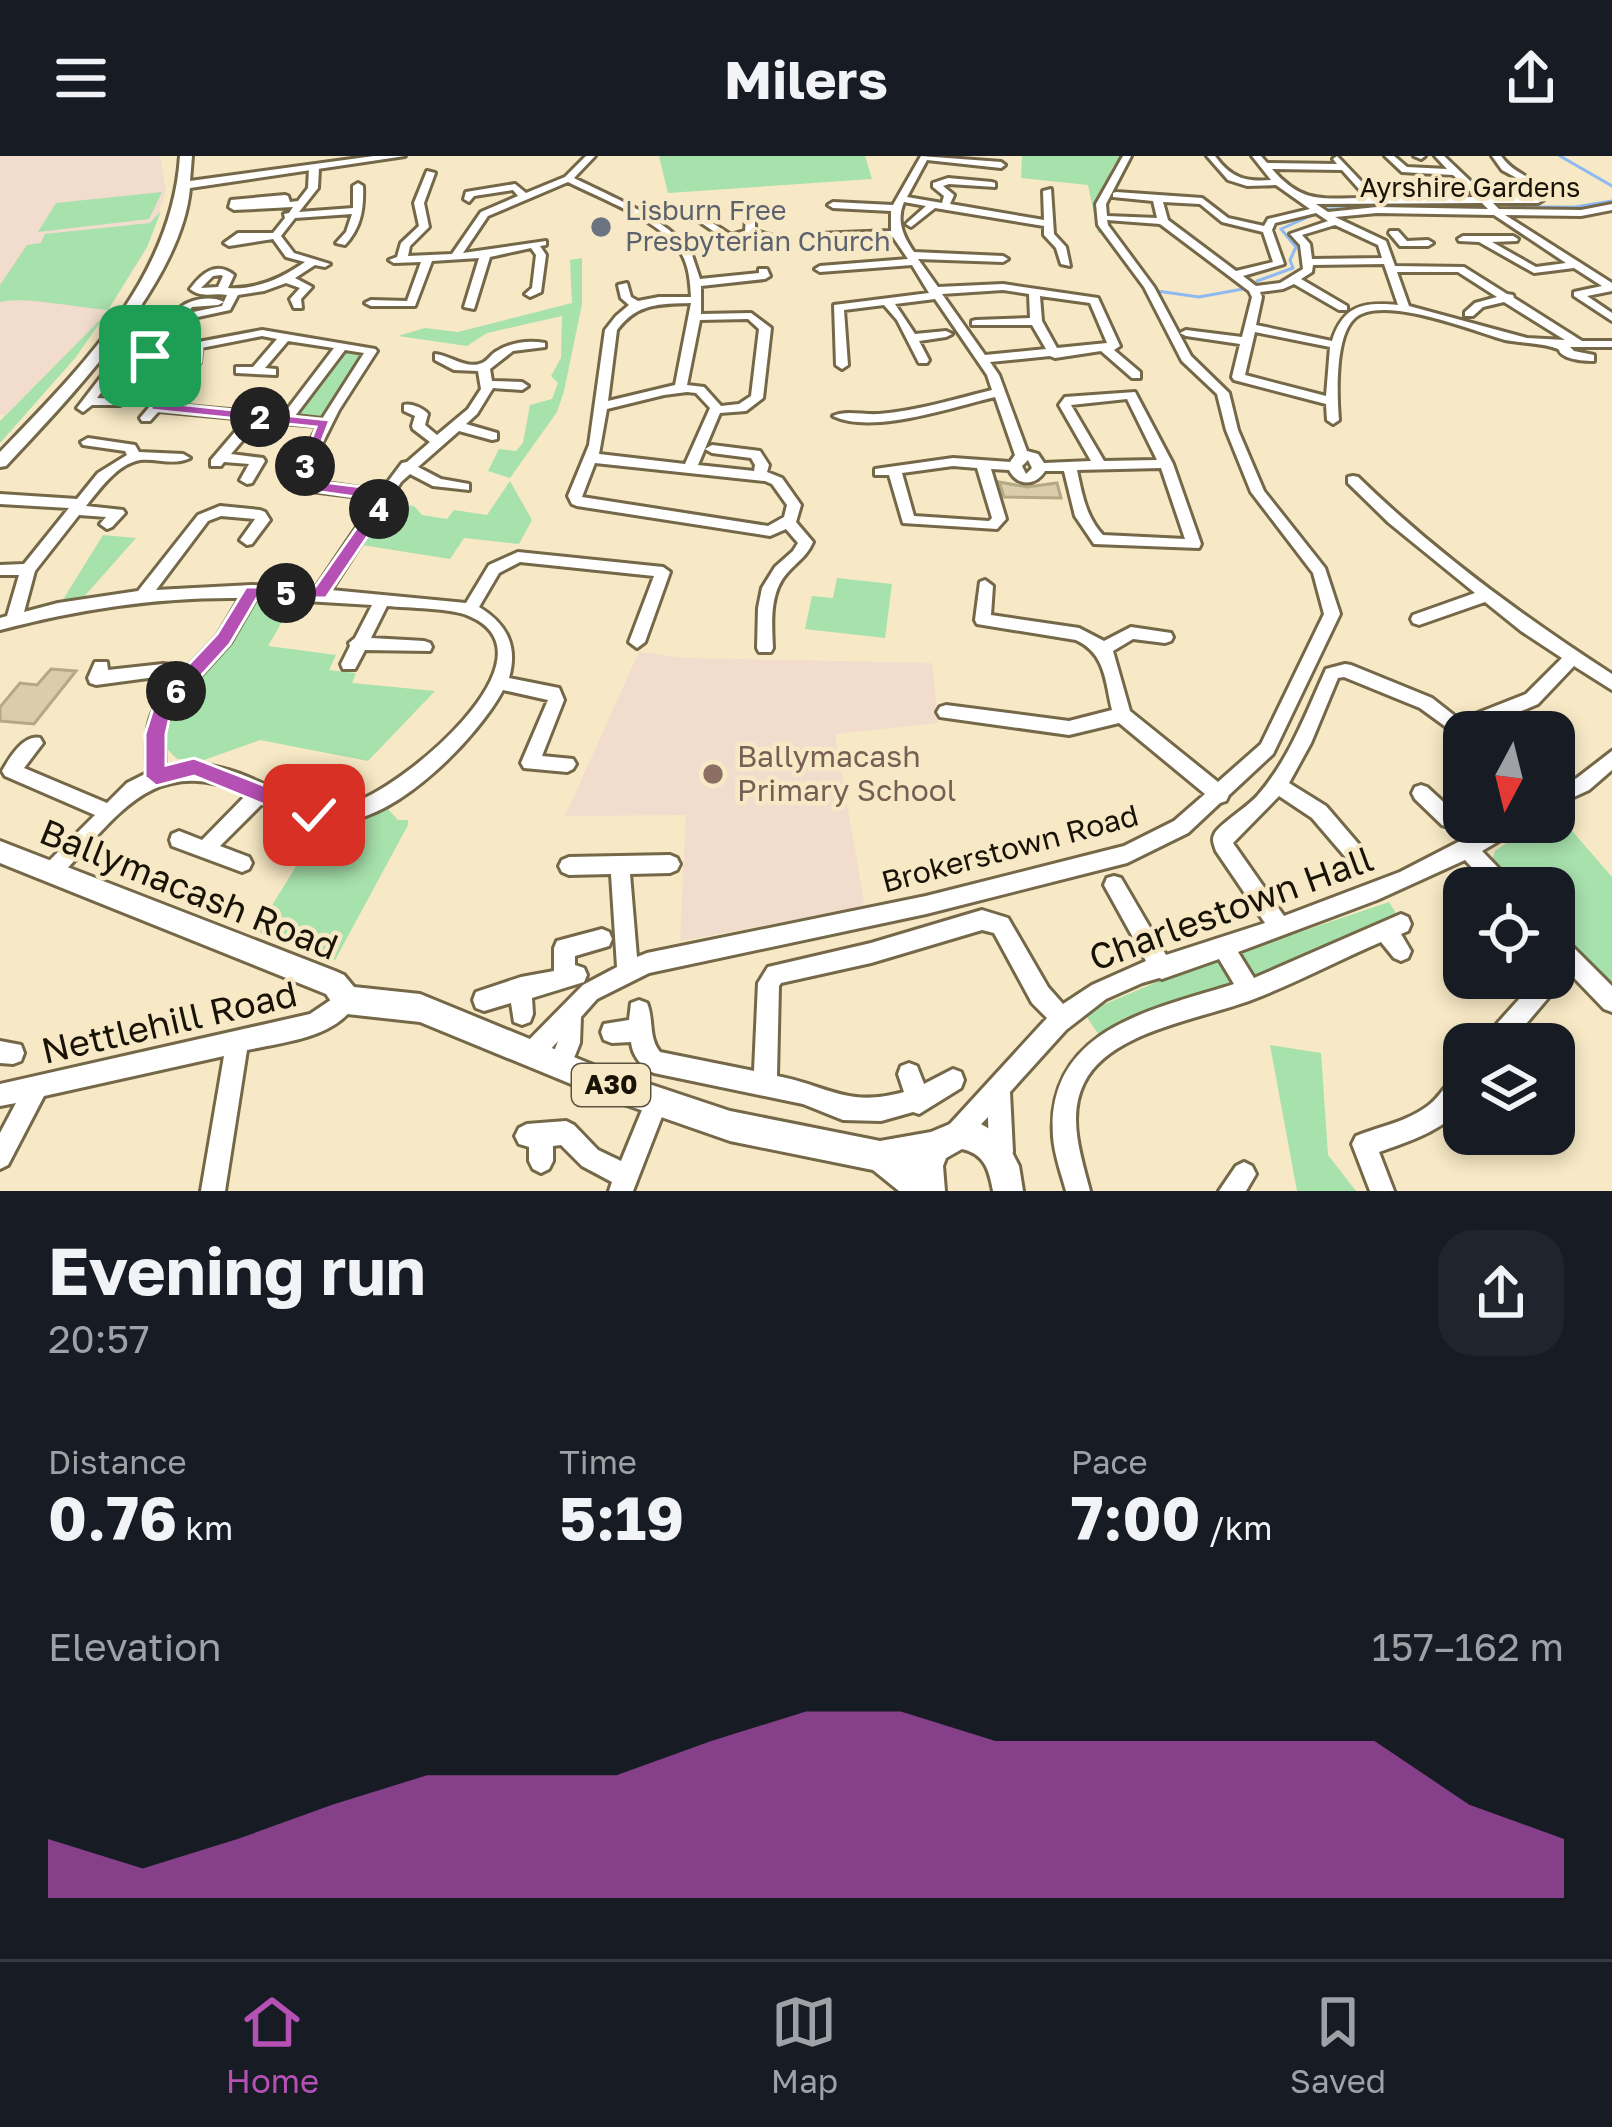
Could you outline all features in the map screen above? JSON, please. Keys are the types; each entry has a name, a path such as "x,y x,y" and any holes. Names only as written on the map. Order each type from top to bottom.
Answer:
{"main road":[{"path":"0,462 74,384 139,297 174,227 187,185 187,156"},
{"path":"187,185 399,156"},
{"name":"Ballymacash Road","path":"0,852 335,984 346,1000"},
{"name":"A30","path":"346,1000 420,1009 657,1101 749,1131 880,1156 946,1139"},
{"path":"946,1139 982,1138 1010,1179"},
{"name":"A30","path":"927,1191 927,1172 946,1139"},
{"name":"A30","path":"880,1156 927,1191"}],"street":[{"path":"469,199 469,194 519,191 568,179 590,156"},
{"name":"Brokerstown Road","path":"532,1053 574,1007 608,980 628,971 1126,854 1159,842 1220,795 1257,760 1278,730 1328,629 1331,601 1320,572 1258,492 1222,393 1186,358 1149,287 1103,225 1102,204 1127,156"},
{"path":"1211,156 1222,174 1238,185 1278,182 1379,241 1405,310"},
{"path":"1334,156 1372,198"},
{"path":"1389,156 1405,170 1454,172"},
{"path":"1439,156 1495,212 1612,288"},
{"name":"Ayrshire Gardens","path":"1309,201 1538,200 1530,181 1504,168 1496,156"},
{"path":"1001,164 925,157 898,204 896,234 982,359 998,392 1017,461"},
{"path":"1278,182 1269,159 1345,167"},
{"path":"202,275 226,272 228,294 287,279 319,263 290,255 270,236 286,210 314,188 314,168"},
{"path":"426,174 419,203 424,227 398,259 485,255 538,244 537,292"},
{"path":"568,179 658,223 689,249 697,300 681,386"},
{"path":"911,224 949,194 936,185 948,181 992,185"},
{"path":"340,243 348,238 362,201 358,186"},
{"path":"456,256 484,214 519,191"},
{"path":"1048,191 1049,235 1061,247 1066,264"},
{"path":"1116,194 1202,201 1225,220 1267,230 1280,264 1236,274"},
{"path":"1156,199 1163,221"},
{"path":"833,205 940,203 1049,224"},
{"name":"Ayrshire Gardens","path":"1267,230 1279,217 1377,210 1597,211 1612,207"},
{"path":"750,233 752,208"},
{"path":"286,210 356,211"},
{"path":"688,210 734,241"},
{"path":"1597,211 1612,218"},
{"path":"980,230 984,212"},
{"name":"Ayrshire Gardens","path":"1295,280 1310,262 1305,244 1295,234 1328,215"},
{"path":"1110,218 1163,221 1254,289 1257,296 1237,374 1243,381 1330,401"},
{"path":"689,249 734,241 750,233 779,239"},
{"path":"818,237 896,234"},
{"path":"1379,241 1397,236 1404,244 1428,243"},
{"path":"1463,238 1513,239"},
{"path":"1483,241 1534,270 1576,266"},
{"path":"475,304 485,255"},
{"path":"378,300 404,305 416,300 428,257"},
{"path":"820,269 910,258 1004,259"},
{"path":"1310,262 1460,268 1579,344"},
{"path":"696,283 765,276 763,271"},
{"path":"287,279 307,287 295,299 298,306"},
{"path":"1254,289 1295,280 1340,306 1319,313"},
{"path":"623,283 626,298 634,304 697,300"},
{"path":"842,365 838,307 889,304 969,286 1094,300 1114,346 982,359"},
{"path":"1612,288 1578,294 1612,318"},
{"path":"1034,291 1036,321 1055,354"},
{"path":"1469,314 1479,305 1509,297"},
{"path":"592,458 759,476 777,481 794,505 786,524 770,530 577,501 592,458 611,330 634,304"},
{"path":"889,304 923,360"},
{"path":"1333,420 1330,401 1337,346 1342,322 1352,314 1405,310 1498,335 1560,344 1612,344"},
{"path":"696,317 751,316 765,328 757,398 742,408 715,410"},
{"path":"976,323 1036,321"},
{"path":"1186,333 1247,334 1337,346"},
{"path":"116,402 86,405 122,357 251,334 368,350 370,355 325,424 298,484 387,496"},
{"path":"911,338 946,334"},
{"path":"256,371 286,337"},
{"path":"1560,344 1570,354 1590,358"},
{"path":"439,357 458,367 484,368 507,349 541,345"},
{"path":"195,346 194,362 151,412 325,424"},
{"path":"286,420 342,346"},
{"path":"1106,349 1137,377 1144,393 1135,400"},
{"path":"320,594 407,466 472,411 487,384 484,368"},
{"path":"240,370 272,372"},
{"path":"487,384 523,386"},
{"path":"601,406 625,405 681,386 700,390 711,398 715,410 690,468"},
{"path":"839,416 877,418 947,408 998,392"},
{"path":"1070,467 1074,494 1092,536 1194,544 1166,464 1135,400 1125,393 1065,404 1100,467"},
{"path":"407,408 422,414 418,425 436,441"},
{"path":"255,417 219,460 258,461 256,476"},
{"path":"457,426 491,436"},
{"path":"88,442 130,448 134,456"},
{"path":"717,453 755,454 763,465 759,476"},
{"path":"7,622 28,569 112,467 134,456 183,458"},
{"path":"983,465 999,519 992,526 908,520 887,471 952,462 1017,461 1041,467 1166,464"},
{"path":"407,466 438,483 464,487"},
{"path":"1354,480 1382,509 1487,595 1570,659 1612,683"},
{"path":"0,499 80,502 118,512 107,524"},
{"path":"146,593 203,518 220,511 260,515 263,520 248,540"},
{"path":"784,639 765,644 765,605 776,576 803,552 806,542 786,524"},
{"path":"470,609 494,568 518,556 663,572 637,642"},
{"path":"0,571 28,569"},
{"path":"985,586 982,620 1079,634 1103,650 1122,716 1220,795"},
{"path":"156,777 155,734 163,705 224,639 252,591"},
{"path":"7,622 146,593 320,594 470,609 491,620 503,635 508,656 499,683 445,751 382,802 352,813 314,815 194,767 133,789 50,872"},
{"path":"1451,628 1427,616 1487,595"},
{"path":"349,664 383,599"},
{"path":"1103,650 1131,632 1165,637"},
{"path":"357,643 424,647"},
{"path":"1505,711 1532,699 1570,659"},
{"path":"101,667 96,678 164,670 192,674"},
{"path":"1280,928 1222,837 1243,824 1280,787 1337,670 1426,703 1443,716"},
{"path":"499,683 553,693 556,700 530,764 567,764"},
{"path":"946,712 1069,728 1122,716"},
{"path":"34,743 11,771 108,812"},
{"path":"1575,788 1612,759"},
{"path":"1280,787 1319,812 1355,854"},
{"path":"1421,793 1443,813"},
{"path":"205,849 259,794"},
{"path":"179,841 242,863"},
{"name":"Charlestown Hall","path":"946,1139 999,1093 1017,1060 1061,1018 1104,989 1390,888 1480,843"},
{"path":"1469,850 1485,867"},
{"path":"569,866 670,864"},
{"path":"620,865 628,971"},
{"path":"1114,885 1162,968"},
{"path":"765,1084 770,983 775,974 872,953 982,920 1001,925 1040,995 1061,1018"},
{"path":"1078,1191 1064,1150 1062,1102 1075,1070 1105,1041 1250,990 1393,927 1401,951"},
{"path":"560,1065 574,1007 564,978 564,948 602,939"},
{"path":"1223,947 1250,990"},
{"path":"1575,964 1612,1001"},
{"path":"1575,969 1579,968"},
{"path":"484,1000 564,978"},
{"path":"521,988 522,1014"},
{"path":"1512,1023 1534,999"},
{"name":"Nettlehill Road","path":"0,1094 315,1024 346,1000"},
{"path":"612,1031 639,1021 642,1047 654,1062 765,1084 845,1108 892,1109 919,1103 953,1080"},
{"path":"213,1191 237,1042"},
{"path":"910,1074 919,1103"},
{"path":"0,1157 38,1085"},
{"path":"999,1093 1010,1179"},
{"path":"537,1144 557,1133 574,1136 590,1158 623,1183 657,1101"},
{"path":"1382,1191 1364,1144 1408,1132 1443,1110"}],"shaded area":[{"path":"0,156 160,156 166,190 147,248 106,314 5,415 0,415"},
{"name":"Ballymacash Primary School","path":"639,652 685,658 932,663 938,723 835,734 864,902 860,908 680,941 686,815 565,816"}],"green space":[{"path":"659,156 865,156 872,179 668,193"},
{"path":"1022,156 1122,156 1112,168 1109,182 1117,184 1104,215 1111,233 1098,233 1088,185 1021,178"},
{"path":"162,192 149,219 38,232 56,203"},
{"path":"161,211 147,247 108,310 37,301 0,302 0,285 27,245 41,243 45,234 150,223"},
{"path":"582,258 582,304 557,412 510,478 488,471 499,449 516,451 523,443 530,405 552,399 558,383 551,376 561,358 562,316 487,333 467,346 398,336 425,328 458,332 572,303 570,260"},
{"path":"106,314 76,357 0,443 0,421"},
{"path":"343,350 366,355 322,417 294,416"},
{"path":"510,481 532,520 519,544 464,538 450,559 362,545 390,503 447,519 454,510 487,515"},
{"path":"103,535 136,538 82,599 61,603"},
{"path":"837,578 892,584 885,638 805,629 812,596 833,598"},
{"path":"262,597 294,601 268,646 336,655 329,670 356,673 352,683 435,691 368,761 260,740 204,760 177,759 161,743 170,706 244,611"},
{"path":"386,807 398,820 408,820 408,825 335,960 256,931 310,844 335,841 341,825"},
{"path":"1575,834 1612,877 1612,992 1575,954 1575,867 1498,867 1492,859 1507,843 1575,843"},
{"path":"1389,902 1397,915 1268,975 1257,978 1238,959 1241,952"},
{"path":"1219,959 1237,984 1232,989 1099,1035 1084,1013"},
{"path":"1270,1045 1321,1053 1328,1155 1356,1191 1297,1191"}],"building":[{"path":"999,482 1027,487 1057,483 1061,498 1004,497"},
{"path":"51,669 76,671 34,724 0,721 0,707 20,683 37,685"}],"waterway":[{"path":"1560,156 1612,186"},
{"path":"1508,207 1575,207 1612,201"},
{"path":"1328,209 1468,206"},
{"path":"1257,281 1293,268 1290,260 1296,247 1281,229 1317,213"},
{"path":"1157,291 1199,297 1243,289"}],"place":[{"name":"Lisburn Free Presbyterian Church","path":"601,227"},
{"name":"Ballymacash Primary School","path":"713,774"}],"route":[{"path":"150,356 195,346 194,362 156,406 325,424 298,484 387,496 320,594 252,591 224,639 163,705 155,734 156,777 194,767 314,815"}]}
